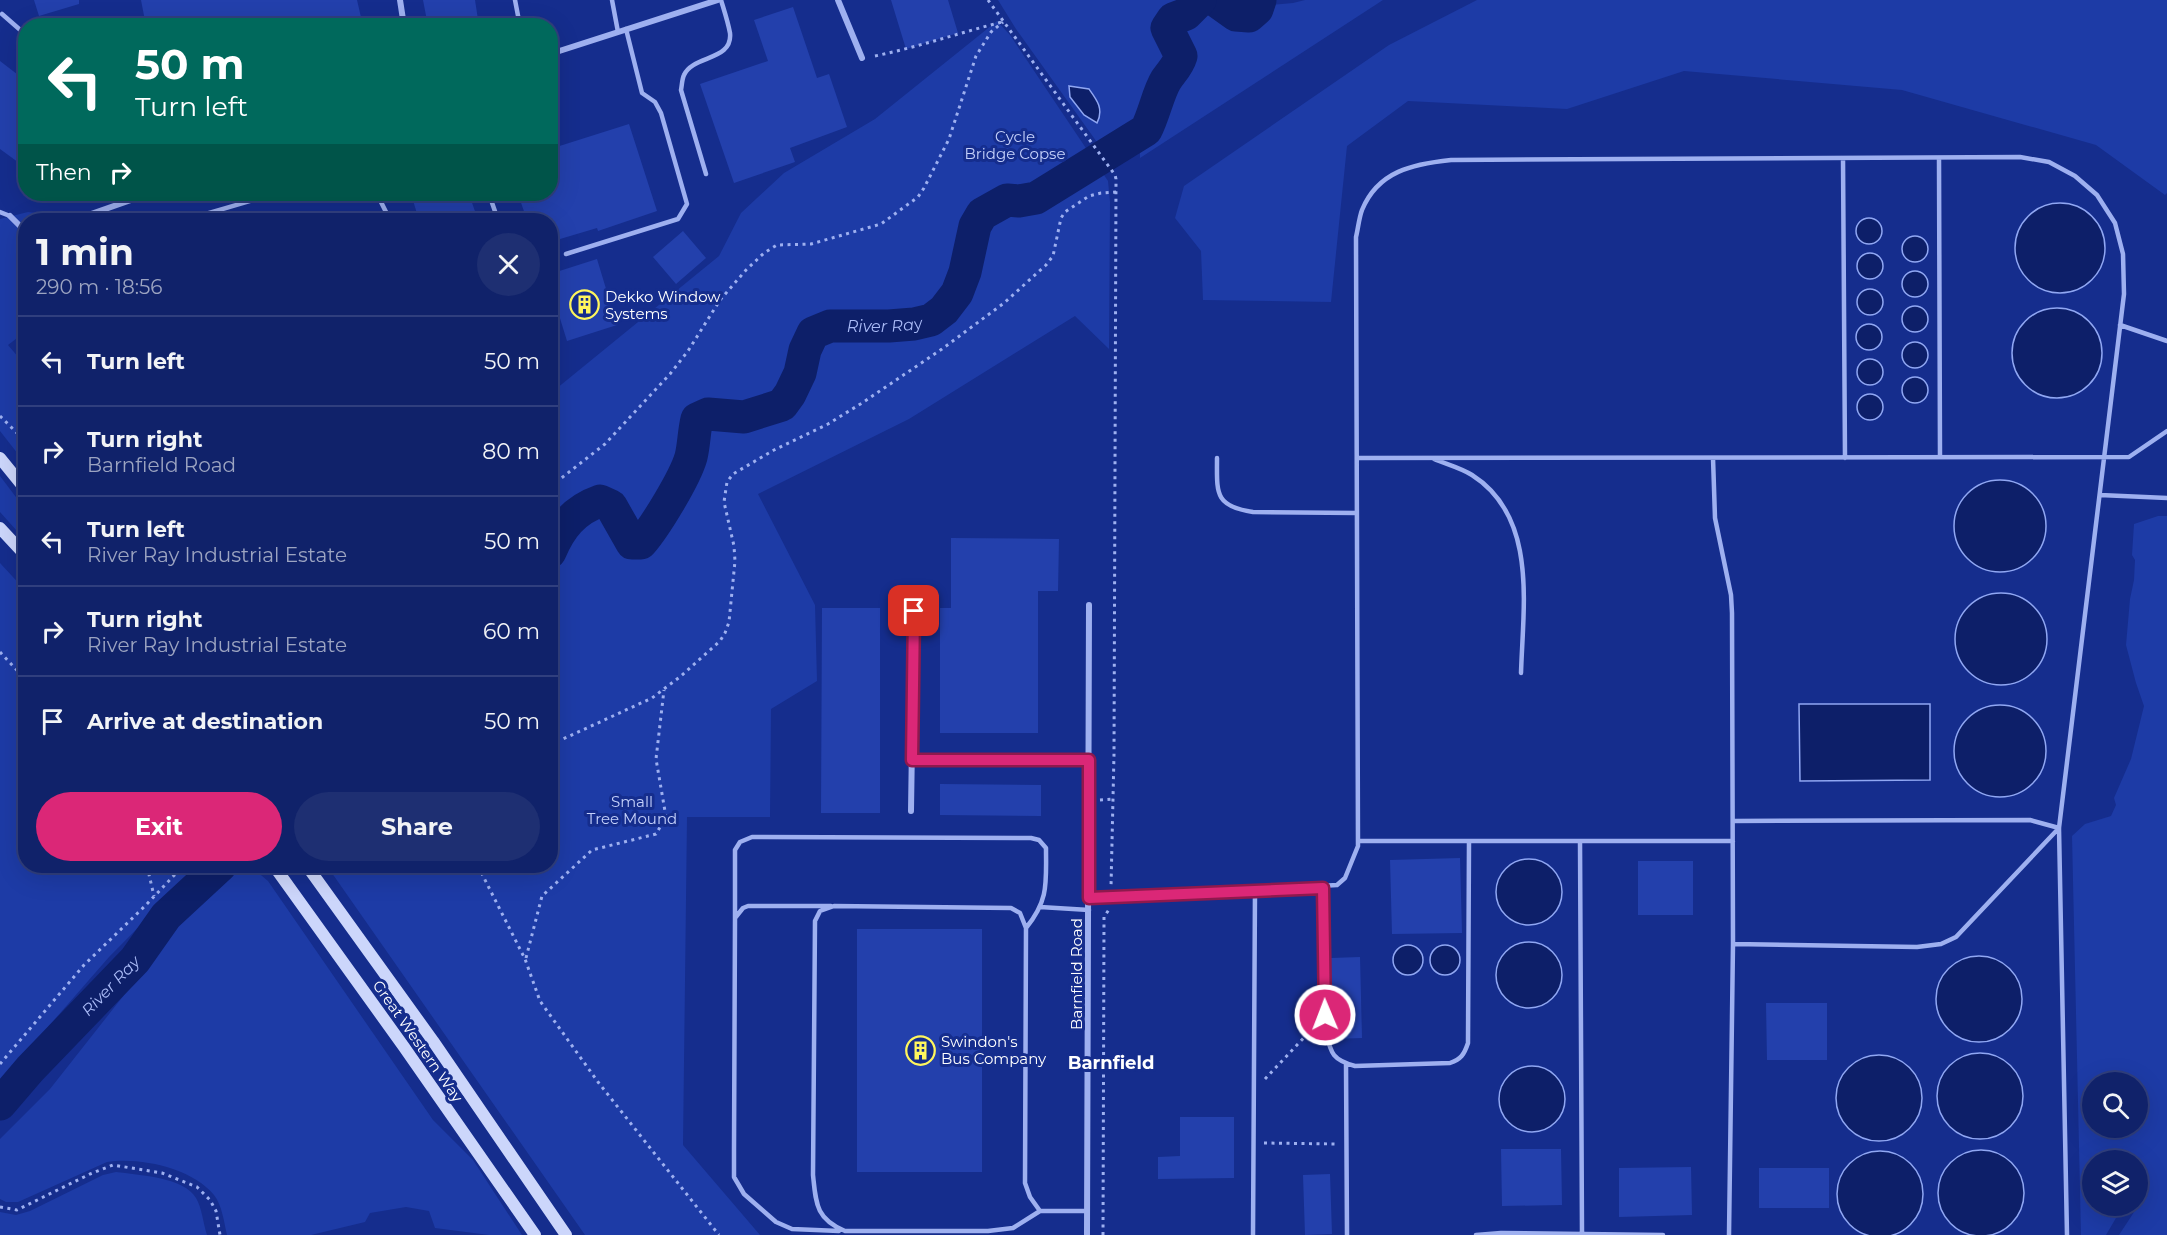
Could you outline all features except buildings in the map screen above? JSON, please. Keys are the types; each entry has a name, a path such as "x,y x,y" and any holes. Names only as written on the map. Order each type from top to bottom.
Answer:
{"main road":[{"path":"0,458 18,480"},
{"path":"0,528 18,547"},
{"name":"Great Western Way","path":"279,873 398,1038 535,1235"},
{"name":"Great Western Way","path":"312,873 433,1041 566,1235"}],"street":[{"path":"400,0 403,18"},
{"path":"558,51 716,0"},
{"path":"838,0 862,58"},
{"path":"93,213 124,201"},
{"path":"10,216 18,224"},
{"name":"Barnfield Road","path":"1087,1235 1089,605"},
{"path":"911,811 914,611"},
{"path":"912,760 1089,760"}],"lane":[{"path":"514,0 518,18"},
{"path":"612,0 618,32"},
{"path":"706,174 681,90 684,76 691,67 722,52 730,42 730,33 716,0"},
{"path":"2,14 18,28"},
{"path":"566,254 678,219 687,204 661,113 655,102 642,93 626,29"},
{"path":"1089,898 1323,888 1336,885 1345,878 1352,862 1358,841 1356,237 1361,211 1371,194 1385,178 1400,170 1420,164 1451,160 2020,157 2049,162 2074,176 2097,195 2115,223 2123,254 2124,294 2060,828 2067,1235"},
{"path":"1843,158 1845,458"},
{"path":"1939,158 1940,457"},
{"path":"209,213 250,201"},
{"path":"0,212 10,216"},
{"path":"2120,324 2167,341"},
{"path":"1357,458 2129,457 2167,431"},
{"path":"1217,458 1217,488 1224,502 1236,509 1253,512 1357,513"},
{"path":"1431,458 1470,473 1492,490 1509,516 1519,545 1523,575 1521,674"},
{"path":"1713,458 1714,518 1731,595 1734,944 1729,1235"},
{"path":"2100,495 2167,498"},
{"path":"1733,821 2030,820 2060,828"},
{"path":"1734,944 1917,947 1941,944 1956,937 2060,828"},
{"path":"1026,928 1040,907 1045,889 1046,849 1039,840 1031,838 752,837 740,842 735,850 734,1177 744,1194 776,1222 792,1228 845,1231 988,1231 1012,1228 1040,1211 1087,1211"},
{"path":"1358,841 1733,841"},
{"path":"1323,888 1325,1015 1326,1033 1331,1052 1340,1062 1355,1066 1450,1063 1460,1060 1468,1043 1468,841"},
{"path":"1580,841 1582,1234"},
{"path":"1253,1235 1255,890"},
{"path":"735,918 743,908 748,906 1011,908 1020,913 1026,928 1024,1183 1040,1211"},
{"path":"834,906 820,911 815,921 813,1175 819,1212 831,1225 845,1231"},
{"path":"1040,907 1089,910"},
{"path":"1346,1064 1347,1235"},
{"path":"1476,1235 1501,1233 1663,1235"}],"path":[{"path":"988,0 1115,175 1114,754 1111,897 1110,908 1104,917 1104,1235"},
{"path":"862,58 906,50 958,33 1004,22"},
{"path":"558,481 605,444 670,374 688,351 720,300 764,253 777,245 811,244 881,224 918,197 949,139 976,56 991,32 1004,22"},
{"path":"558,741 652,698 720,641 729,622 735,561 724,502 727,482 733,474 862,404 942,349 1004,303 1046,265 1053,256 1061,218 1065,212 1089,196 1116,192"},
{"path":"0,416 18,434"},
{"path":"0,652 18,671"},
{"path":"525,959 542,896 592,850 656,834 666,817 656,759 664,690"},
{"path":"149,873 154,897"},
{"path":"0,1064 84,965 176,873"},
{"path":"482,873 525,959 540,1001 598,1082 719,1235"},
{"path":"1254,1091 1325,1015"},
{"path":"1254,1143 1347,1144"},
{"path":"0,1207 17,1210 113,1165 162,1173 196,1187 210,1200 216,1211 220,1235"}],"green space":[{"path":"998,0 1194,0 1184,9 1169,14 1165,23 1164,35 1172,47 1175,59 1164,73 1145,121 1136,132 1104,152 1016,29"},
{"path":"1305,0 1383,0 1140,158 1140,150 1179,76 1185,56 1181,29 1186,21 1205,12 1243,28 1271,5"},
{"path":"1477,0 2167,0 2167,193 2165,195 2096,145 1902,90 1684,71 1567,109 1408,101 1347,146 1331,302 1203,300 1201,251 1175,218 1184,186 1389,45"},
{"path":"997,21 1010,35 1108,181 1110,202 1109,349 1075,316 909,419 758,494 815,605 817,681 771,709 770,817 687,817 683,1145 760,1235 585,1235 332,873 558,873 558,387 719,256 741,213 784,173 875,119"},
{"path":"18,214 18,337 8,345 18,357 18,454 0,431 0,219"},
{"path":"0,476 18,500 18,532 0,512"},
{"path":"2158,516 2167,516 2167,1235 2119,1235 2131,1216 2148,1216 2148,1150 2082,1150 2082,1216 2117,1216 2106,1235 2081,1235 2072,836 2085,824 2111,816 2116,805 2114,798 2131,759 2144,706 2126,645 2134,580 2135,560 2132,555 2134,524"},
{"path":"0,563 18,582 18,873 192,873 109,957 0,1082"},
{"path":"224,873 258,873 268,881 433,1120 473,1160 522,1235 489,1235 435,1228 429,1211 406,1207 370,1213 365,1222 311,1235 227,1235 219,1204 214,1195 204,1186 179,1171 135,1161 107,1162 18,1202 6,1202 0,1199 0,1139 50,1089 206,891"},
{"path":"116,1172 160,1178 190,1191 198,1202 207,1235 0,1235 0,1212 16,1215 30,1211 103,1175"}],"shaded area":[{"path":"1069,86 1089,89 1100,109 1097,123 1084,115 1070,97"},
{"path":"2060,203 2085,211 2097,223 2105,248 2097,273 2085,285 2060,293 2035,285 2023,273 2015,248 2023,223 2035,211"},
{"path":"1869,218 1878,222 1882,231 1878,240 1869,244 1860,240 1856,231 1860,222"},
{"path":"1915,236 1924,240 1928,249 1924,258 1915,262 1906,258 1902,249 1906,240"},
{"path":"1870,253 1879,257 1883,266 1879,275 1870,279 1861,275 1857,266 1861,257"},
{"path":"1915,271 1924,275 1928,284 1924,293 1915,297 1906,293 1902,284 1906,275"},
{"path":"1870,289 1879,293 1883,302 1879,311 1870,315 1861,311 1857,302 1861,293"},
{"path":"1915,306 1924,310 1928,319 1924,328 1915,332 1906,328 1902,319 1906,310"},
{"path":"2057,308 2082,316 2094,328 2102,353 2094,378 2082,390 2057,398 2032,390 2020,378 2012,353 2020,328 2032,316"},
{"path":"1869,324 1878,328 1882,337 1878,346 1869,350 1860,346 1856,337 1860,328"},
{"path":"1915,342 1924,346 1928,355 1924,364 1915,368 1906,364 1902,355 1906,346"},
{"path":"1870,359 1879,363 1883,372 1879,381 1870,385 1861,381 1857,372 1861,363"},
{"path":"1915,377 1924,381 1928,390 1924,399 1915,403 1906,399 1902,390 1906,381"},
{"path":"1870,394 1879,398 1883,407 1879,416 1870,420 1861,416 1857,407 1861,398"},
{"path":"2000,480 2018,483 2033,493 2043,508 2046,526 2043,544 2033,559 2018,569 2000,572 1982,569 1967,559 1957,544 1954,526 1957,508 1967,493 1982,483"},
{"path":"2001,593 2019,596 2034,606 2044,621 2047,639 2044,657 2034,672 2019,682 2001,685 1983,682 1968,672 1958,657 1955,639 1958,621 1968,606 1983,596"},
{"path":"1799,704 1930,704 1930,780 1800,781"},
{"path":"2000,705 2018,708 2033,718 2043,733 2046,751 2043,769 2033,784 2018,794 2000,797 1982,794 1967,784 1957,769 1954,751 1957,733 1967,718 1982,708"},
{"path":"1529,859 1541,862 1552,869 1559,880 1562,892 1559,904 1552,915 1541,922 1529,925 1517,922 1506,915 1499,904 1496,892 1499,880 1506,869 1517,862"},
{"path":"1529,942 1541,945 1552,952 1559,963 1562,975 1559,987 1552,998 1541,1005 1529,1008 1517,1005 1506,998 1499,987 1496,975 1499,963 1506,952 1517,945"},
{"path":"1408,945 1414,946 1422,954 1422,966 1414,974 1408,975 1402,974 1394,966 1393,960 1394,954 1402,946"},
{"path":"1445,945 1451,946 1459,954 1459,966 1451,974 1445,975 1439,974 1431,966 1430,960 1431,954 1439,946"},
{"path":"1979,956 2003,963 2015,975 2022,999 2015,1023 2003,1035 1979,1042 1955,1035 1943,1023 1936,999 1943,975 1955,963"},
{"path":"1980,1053 2004,1060 2016,1072 2023,1096 2016,1120 2004,1132 1980,1139 1956,1132 1944,1120 1937,1096 1944,1072 1956,1060"},
{"path":"1879,1055 1903,1062 1915,1074 1922,1098 1915,1122 1903,1134 1879,1141 1855,1134 1843,1122 1836,1098 1843,1074 1855,1062"},
{"path":"1532,1066 1545,1069 1555,1076 1562,1086 1565,1099 1562,1112 1555,1122 1545,1129 1532,1132 1519,1129 1509,1122 1502,1112 1499,1099 1502,1086 1509,1076 1519,1069"},
{"path":"1981,1150 2005,1157 2017,1169 2024,1193 2017,1217 2005,1229 1981,1236 1957,1229 1945,1217 1938,1193 1945,1169 1957,1157"},
{"path":"1872,1152 1888,1152 1904,1158 1916,1170 1922,1186 1922,1202 1916,1218 1904,1230 1888,1236 1872,1236 1856,1230 1844,1218 1838,1202 1838,1186 1844,1170 1856,1158"}],"waterway":[{"name":"River Ray","path":"558,535 575,515 600,501 611,506 632,543 641,543 669,502 688,466 697,419 708,414 744,417 782,405 800,373 805,350 813,333 830,326 914,324 931,320 944,310 957,293 965,272 975,226 982,214 1007,200 1019,201 1036,198 1146,130 1163,85 1177,66 1181,56 1167,28 1173,19 1186,14 1200,0"},
{"name":"River Ray","path":"1215,0 1236,15 1249,16 1257,9 1260,0"},
{"name":"River Ray","path":"0,1104 30,1069 135,960 166,916 212,873"}],"place":[{"name":"Dekko Window Systems","path":"584,305"},
{"name":"Swindon's Bus Company","path":"920,1050"}],"district":[{"name":"Barnfield","path":"1111,1063"}],"route":[{"path":"914,611 912,760 1089,760 1089,898 1323,888 1325,1015"}],"park label":[{"name":"Cycle Bridge Copse","path":"1015,144"},
{"name":"Small Tree Mound","path":"632,810"}]}
